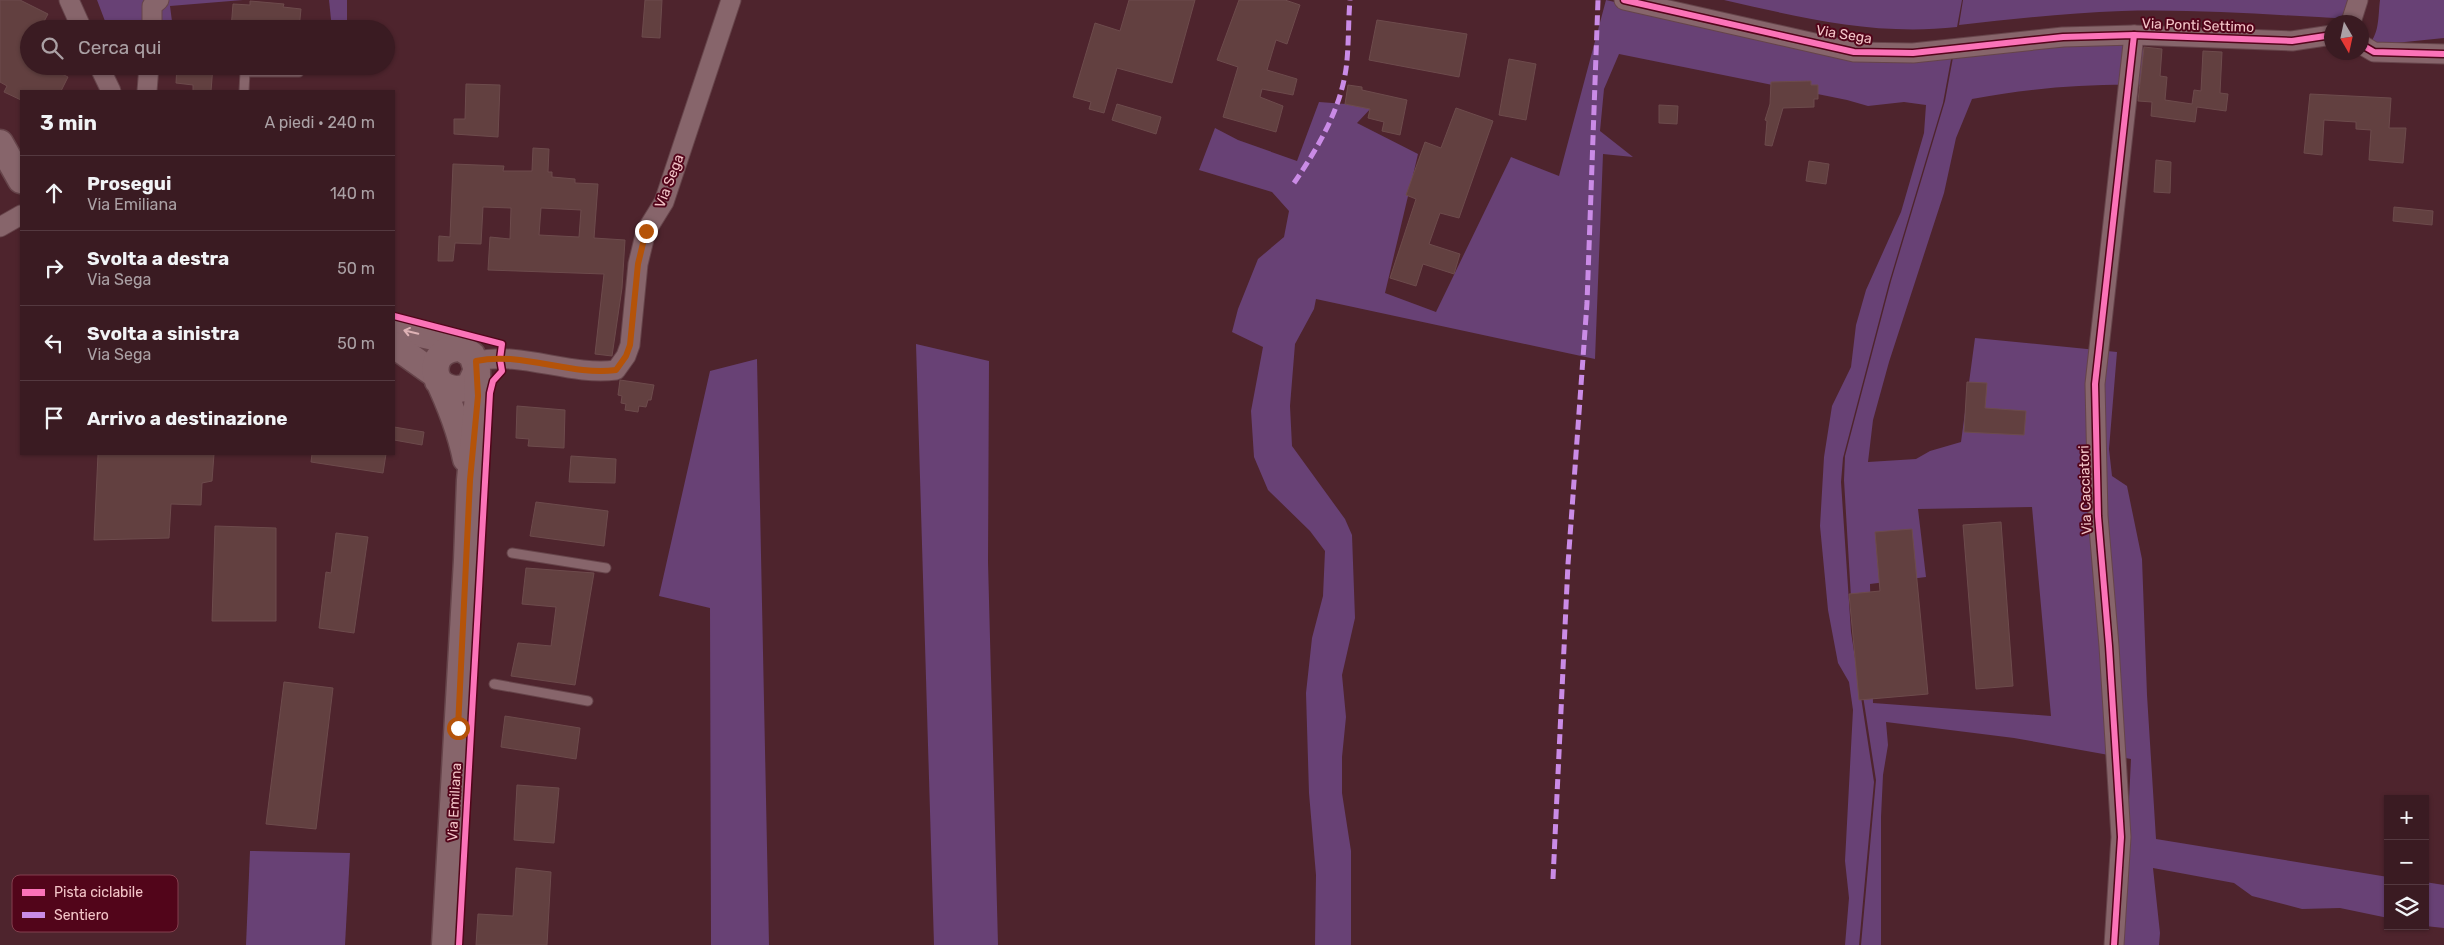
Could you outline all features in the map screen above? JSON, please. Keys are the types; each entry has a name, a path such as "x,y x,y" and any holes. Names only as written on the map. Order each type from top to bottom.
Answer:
{"main road":[{"path":"0,143 20,178"},
{"path":"395,328 434,337 471,361"},
{"path":"395,346 437,378 444,386 457,390 470,385 471,361"},
{"path":"437,378 435,364 439,357 452,348 471,361"},
{"name":"Via Emiliana","path":"445,945 467,570 470,480 478,396 471,361"},
{"name":"Via Emiliana","path":"437,378 462,439 470,480"}],"street":[{"path":"69,0 78,20"},
{"path":"152,20 152,6 159,0"},
{"name":"Via Sega","path":"471,361 500,359 599,372 616,370 626,356 630,345 638,264 646,231 664,202 731,0"},
{"name":"Via Sega","path":"1624,0 1648,7 1854,52 1913,53 2063,37"},
{"path":"2353,15 2358,0"},
{"name":"Via Ponti Settimo","path":"2063,37 2134,35 2292,41 2324,36"},
{"name":"Via Cacciatori","path":"2114,945 2121,837 2109,646 2098,516 2095,384 2134,35"},
{"path":"2369,49 2374,52 2444,54"},
{"path":"104,75 111,90"},
{"path":"147,90 148,75"},
{"path":"0,227 20,216"}],"lane":[{"path":"244,90 245,75"},
{"path":"512,553 606,568"},
{"path":"494,684 588,701"}],"shaded area":[{"path":"97,0 243,0 170,6 172,20 105,20"},
{"path":"329,0 347,0 347,20 331,20"},
{"path":"1606,0 1812,47 1952,54 1943,103 1889,283 1843,458 1841,482 1851,632 1874,782 1859,945 1845,945 1849,898 1845,861 1853,710 1849,682 1838,663 1828,610 1820,526 1824,457 1832,406 1851,367 1856,325 1866,290 1901,212 1924,133 1926,105 1904,102 1868,106 1847,100 1619,54 1604,89 1600,131 1633,157 1603,154 1595,359 1316,299 1314,309 1295,344 1290,406 1292,446 1345,519 1352,535 1355,618 1342,675 1346,717 1342,757 1342,793 1351,851 1351,945 1315,945 1316,875 1309,793 1306,693 1312,638 1323,596 1325,551 1310,531 1268,490 1254,457 1251,411 1263,347 1232,332 1238,309 1258,259 1284,237 1289,211 1272,192 1199,170 1215,128 1238,140 1297,161 1319,102 1373,106 1357,123 1418,154 1385,293 1436,312 1511,157 1559,176"},
{"path":"1724,0 1962,0 1957,27 1897,29 1839,24"},
{"path":"1963,0 2353,0 2351,15 2324,15 2324,17 2208,12 2122,11 2020,18 1959,25"},
{"path":"2380,0 2444,0 2444,38 2369,46 2374,37"},
{"path":"2141,38 2147,64 2145,85 2101,85 2058,88 1972,99 1956,138 1944,193 1889,362 1873,420 1868,462 1916,459 1930,451 1961,442 1975,338 2117,352 2109,449 2112,476 2127,486 2142,559 2147,695 2156,839 2384,876 2384,917 2340,908 2302,909 2252,896 2234,883 2153,868 2160,933 2159,945 2122,945 2131,759 2014,738 1886,722 1888,745 1883,775 1881,817 1881,945 1861,945 1876,780 1853,631 1844,480 1845,456 1891,281 1945,101 1954,52","holes":["2032,507 2051,716 1873,703 1870,584 1926,577 1918,509"]},
{"path":"916,344 989,361 988,562 998,945 934,945"},
{"path":"757,359 769,945 711,945 710,608 659,596 710,371"},
{"path":"250,851 350,853 345,945 246,945"},
{"path":"2429,883 2444,885 2444,928 2429,926"}],"building":[{"path":"0,0 20,0 48,14 45,20 20,20 20,75 64,75 68,77 62,90 20,90 20,100 4,92 7,86 0,82"},
{"path":"645,0 662,0 660,38 642,37"},
{"path":"1129,0 1195,0 1172,83 1117,68 1104,113 1089,109 1091,102 1073,97 1095,23 1120,31"},
{"path":"1239,0 1285,0 1300,5 1287,44 1276,40 1267,70 1297,79 1293,95 1262,89 1260,97 1283,106 1276,132 1223,117 1238,67 1217,60"},
{"path":"250,1 284,4 283,7 301,9 300,20 232,20 233,4 250,5"},
{"path":"1377,20 1467,34 1459,77 1369,60"},
{"path":"2144,47 2162,49 2160,76 2167,77 2165,100 2192,104 2194,90 2201,91 2203,51 2222,52 2220,93 2228,94 2226,111 2197,107 2195,122 2151,116 2152,102 2138,101"},
{"path":"1509,59 1536,64 1526,120 1499,115"},
{"path":"176,75 212,75 211,90 193,90 193,85 176,83"},
{"path":"1811,81 1811,85 1818,85 1818,99 1814,99 1814,107 1783,108 1772,146 1765,145 1767,121 1765,120 1770,104 1771,82"},
{"path":"466,84 500,85 498,137 454,134 454,119 465,119"},
{"path":"1348,85 1362,87 1362,90 1407,100 1400,135 1382,131 1384,122 1368,118 1370,109 1345,104"},
{"path":"2310,94 2391,98 2389,128 2406,128 2403,163 2369,160 2371,130 2356,129 2356,122 2324,120 2322,155 2304,153"},
{"path":"1117,104 1161,117 1156,134 1112,120"},
{"path":"1659,105 1678,106 1677,124 1659,123"},
{"path":"1456,108 1493,121 1459,218 1440,213 1429,244 1460,254 1454,274 1423,264 1416,286 1390,278 1416,199 1406,195 1425,142 1441,148"},
{"path":"533,148 549,149 548,172 552,172 552,177 575,179 575,183 598,184 594,238 625,240 622,288 612,356 595,354 604,274 488,270 490,237 510,239 511,208 483,207 481,244 455,243 453,261 438,261 439,236 450,237 453,164 504,166 503,171 532,171","holes":["541,208 581,210 579,237 539,235"]},
{"path":"2156,160 2171,162 2170,193 2154,192"},
{"path":"1809,161 1829,164 1826,184 1806,181"},
{"path":"2394,207 2433,211 2432,225 2393,221"},
{"path":"620,380 654,385 651,400 648,400 646,407 639,406 638,412 625,410 626,404 621,403 622,396 618,395"},
{"path":"1967,382 1987,383 1985,408 2026,411 2024,435 1964,432"},
{"path":"517,406 565,410 564,448 528,446 529,439 516,438"},
{"path":"395,427 424,432 422,445 395,440"},
{"path":"98,455 214,455 212,481 202,483 201,505 171,504 169,538 94,540"},
{"path":"312,455 386,455 383,473 311,462"},
{"path":"571,456 616,459 615,483 569,482"},
{"path":"536,502 608,511 604,546 530,536"},
{"path":"2001,522 2013,686 1976,689 1963,525"},
{"path":"215,526 276,528 276,621 212,621"},
{"path":"1912,529 1928,694 1859,700 1849,594 1880,591 1875,532"},
{"path":"336,533 368,537 354,633 319,628 326,572 331,573"},
{"path":"526,568 594,573 575,685 511,676 518,643 551,646 556,607 522,604"},
{"path":"284,682 333,688 316,829 266,824"},
{"path":"505,716 580,728 576,759 501,747"},
{"path":"517,785 559,788 554,843 514,840"},
{"path":"516,868 551,872 547,945 476,945 478,914 513,916"}],"marked path":[{"path":"1294,183 1319,143 1339,100 1348,52 1350,0"},
{"path":"1553,879 1568,564 1587,303 1598,0"}],"cycle path":[{"path":"1624,0 1854,52 1913,53 2063,37 2134,35 2292,41 2324,36"},
{"path":"2114,945 2121,837 2109,646 2098,516 2095,384 2134,35"},
{"path":"2369,49 2374,52 2444,54"},
{"path":"395,316 502,344 500,359 502,371 493,381 490,393 459,945"}],"route":[{"path":"458,728 470,480 478,396 476,361 500,359 599,372 616,370 626,356 630,345 638,264 646,231"}]}
